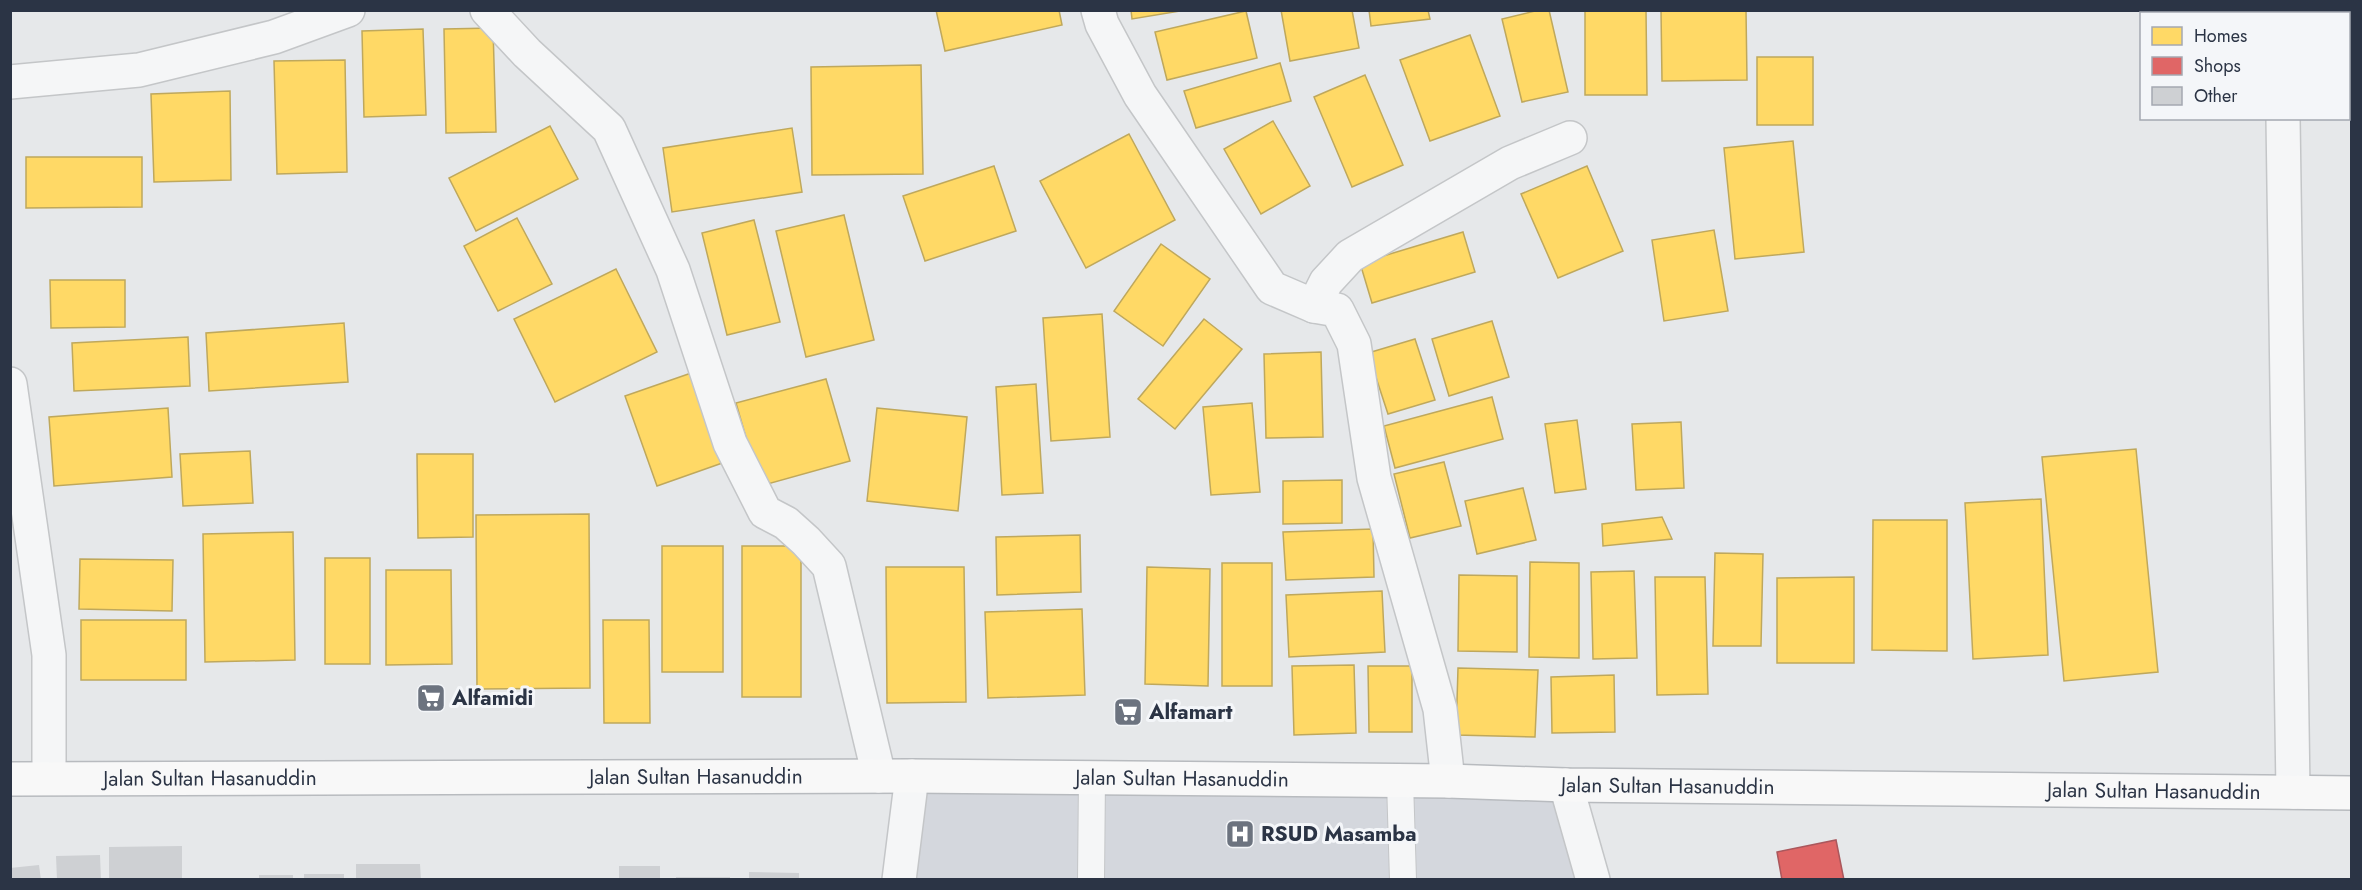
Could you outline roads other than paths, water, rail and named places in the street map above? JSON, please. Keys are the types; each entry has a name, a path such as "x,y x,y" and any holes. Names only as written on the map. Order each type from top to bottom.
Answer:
{"highway":[{"name":"Jalan Sultan Hasanuddin","path":"10,779 912,776 2352,793"}],"street":[{"path":"10,82 139,70 274,37 348,10"},
{"path":"487,10 527,53 609,129 673,270 730,443 765,512 786,523 829,566 879,776"},
{"path":"1098,10 1102,24 1140,95 1272,288 1314,306 1337,310 1353,344 1374,478 1440,709 1448,781"},
{"path":"2283,120 2293,792"},
{"path":"1314,306 1326,282 1350,256 1510,162 1570,138"},
{"path":"10,384 49,655 49,778"},
{"path":"899,879 912,776"},
{"path":"1566,785 1593,879"}],"lane":[{"path":"1091,879 1092,778"},
{"path":"1400,781 1403,879"}],"place":[{"name":"Alfamidi","path":"431,698"},
{"name":"Alfamart","path":"1128,712"},
{"name":"RSUD Masamba","path":"1240,834"}]}
